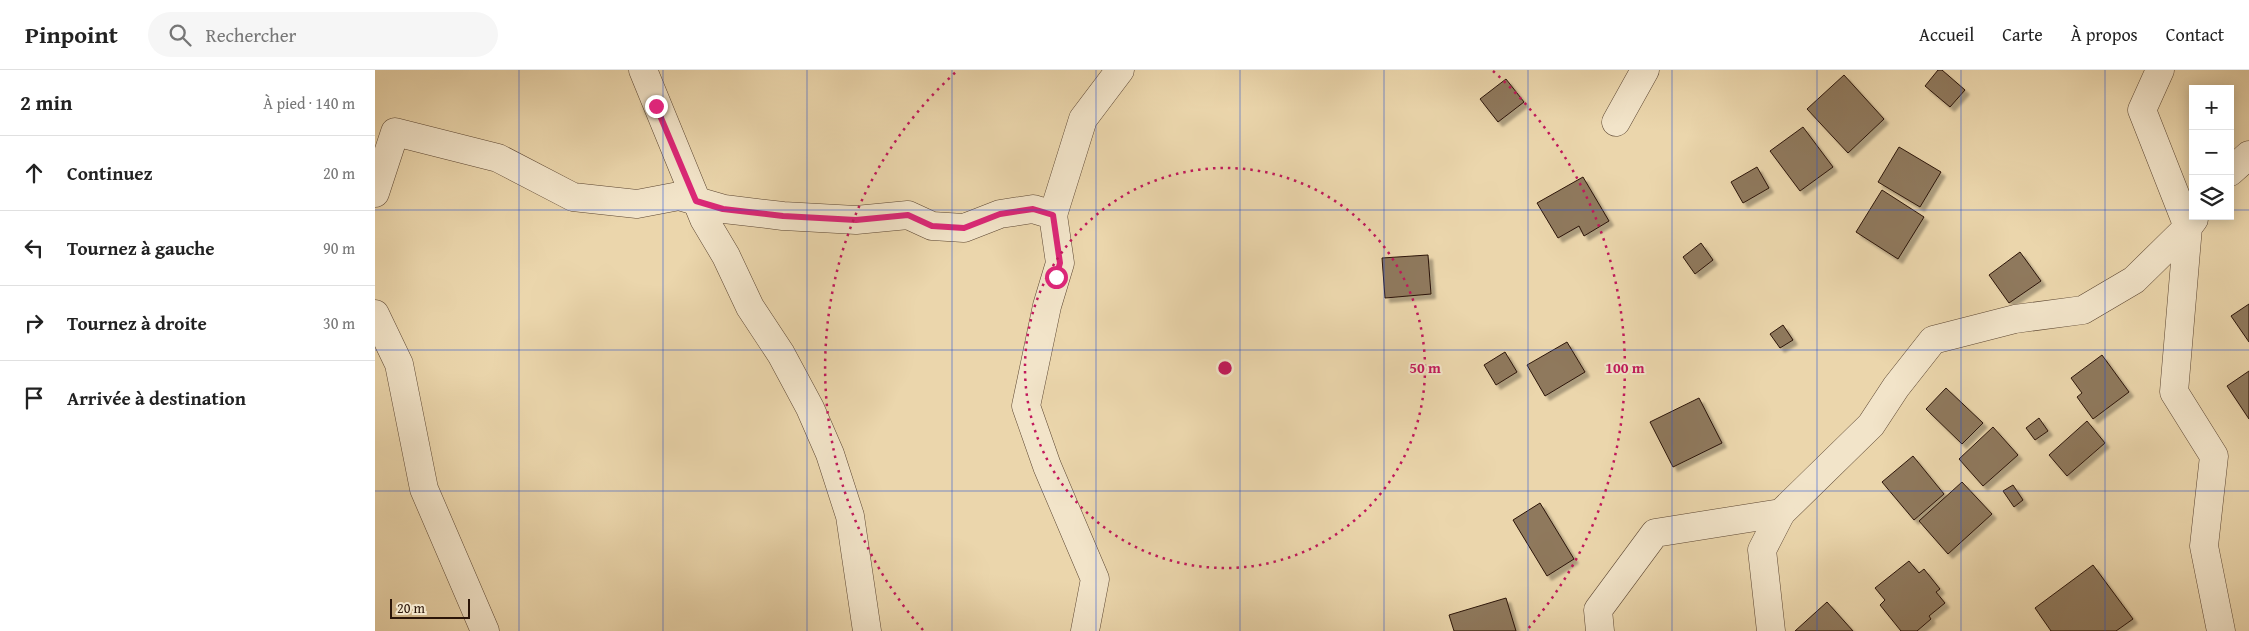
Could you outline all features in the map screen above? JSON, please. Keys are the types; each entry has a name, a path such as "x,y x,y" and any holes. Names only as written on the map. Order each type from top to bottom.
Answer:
{"street":[{"path":"643,70 704,219 726,256 749,307 781,354 811,408 830,454 850,516 867,631"},
{"path":"1085,631 1095,579 1047,466 1026,406 1047,306 1060,263 1053,215 1083,119 1120,70"},
{"path":"1616,122 1645,70"},
{"path":"2160,70 2142,110 2192,222 2175,392 2214,456 2204,546 2221,631"},
{"path":"375,193 395,132 498,158 573,197 637,204 679,196 723,209 783,216 856,220 908,215 932,226 964,228 1000,214 1033,209 1053,215"},
{"path":"2234,169 2249,156"},
{"path":"1771,631 1762,550 1781,513 1871,425 1895,387 1933,340 2015,319 2083,310 2134,280 2192,222"},
{"path":"375,314 399,364 424,489 485,631"},
{"path":"1600,631 1598,610 1655,533 1781,513"}],"building":[{"path":"1938,70 1942,70 1965,90 1950,107 1925,86"},
{"path":"1844,75 1884,119 1848,153 1807,109"},
{"path":"1506,79 1524,102 1498,122 1480,99"},
{"path":"1803,127 1833,167 1800,191 1770,151"},
{"path":"1899,147 1941,172 1920,207 1878,182"},
{"path":"1757,167 1769,188 1743,203 1731,182"},
{"path":"1583,177 1609,221 1584,236 1579,226 1558,238 1537,203"},
{"path":"1882,190 1924,217 1898,259 1856,232"},
{"path":"1701,243 1713,260 1695,274 1683,257"},
{"path":"2020,252 2041,281 2009,303 1989,275"},
{"path":"1428,255 1431,294 1385,298 1382,258"},
{"path":"2249,304 2249,342 2231,316"},
{"path":"1783,325 1793,340 1780,348 1770,334"},
{"path":"1567,342 1585,372 1545,396 1527,365"},
{"path":"1505,352 1517,372 1496,385 1484,365"},
{"path":"2102,355 2129,392 2093,419 2077,397 2082,393 2071,378"},
{"path":"2249,371 2249,419 2227,386"},
{"path":"1946,388 1983,423 1962,444 1926,409"},
{"path":"1699,398 1722,443 1673,467 1650,422"},
{"path":"2039,418 2048,431 2035,440 2026,428"},
{"path":"2087,421 2105,443 2067,476 2049,455"},
{"path":"1993,427 2018,455 1983,486 1959,459"},
{"path":"1913,456 1944,494 1914,520 1882,482"},
{"path":"1962,482 1992,514 1948,554 1919,521"},
{"path":"2013,485 2023,500 2014,507 2003,491"},
{"path":"1540,503 1574,559 1547,576 1513,520"},
{"path":"1909,561 1919,573 1924,569 1940,589 1936,592 1945,603 1929,616 1931,619 1917,631 1901,631 1880,605 1885,600 1875,588"},
{"path":"2093,565 2133,619 2116,631 2051,631 2035,608"},
{"path":"1506,598 1516,631 1454,631 1449,615"},
{"path":"1827,602 1853,631 1795,631"}],"route":[{"path":"656,106 696,201 723,209 783,216 856,220 908,215 932,226 964,228 1000,214 1033,209 1053,215 1060,263 1056,277"}]}
